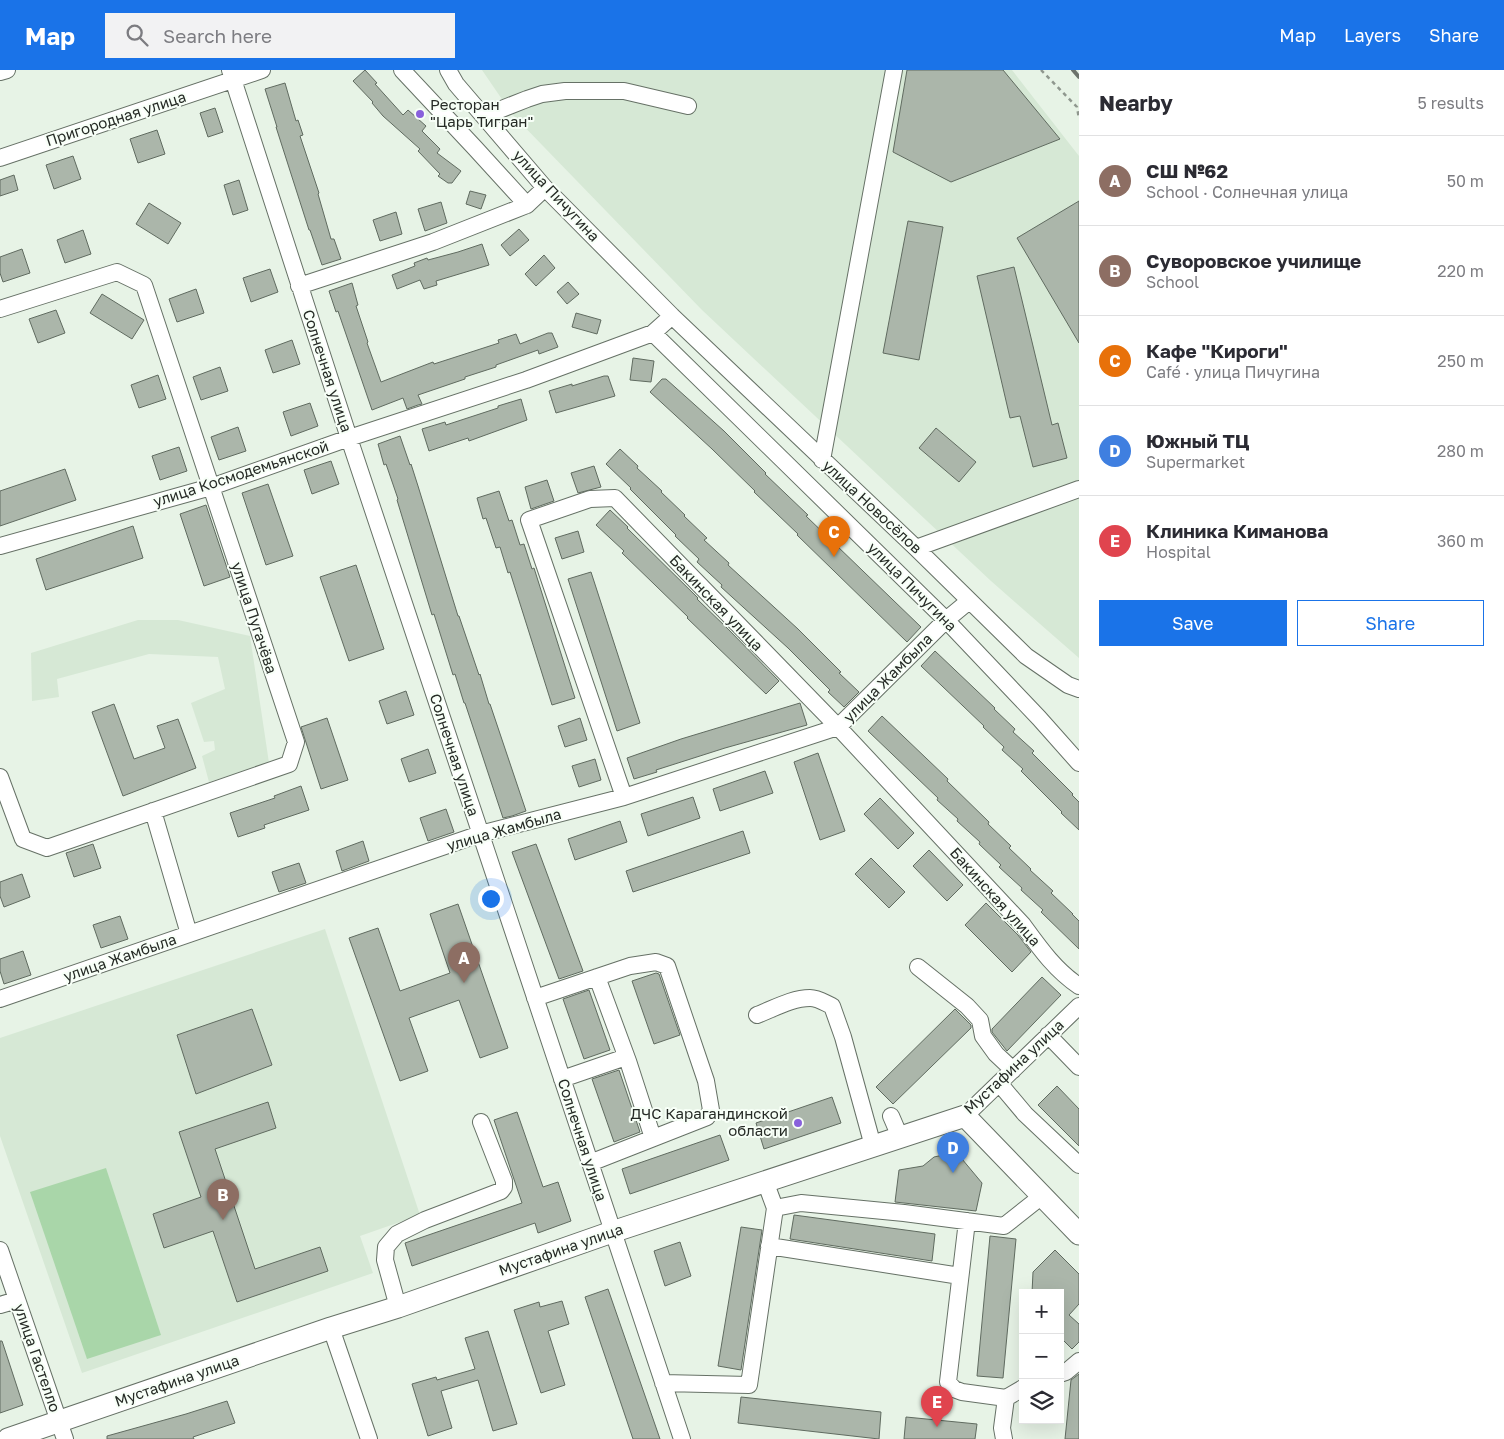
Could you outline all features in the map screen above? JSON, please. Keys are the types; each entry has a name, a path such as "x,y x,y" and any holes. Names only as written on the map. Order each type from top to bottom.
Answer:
{"main road":[{"name":"Мустафина улица","path":"8,1439 62,1431 331,1328 398,1307 612,1232 965,1116"},
{"path":"965,1116 1079,1234"}],"street":[{"path":"0,72 7,70"},
{"name":"Пригородная улица","path":"0,158 232,75 262,70"},
{"path":"402,70 527,205"},
{"name":"улица Пичугина","path":"448,70 465,95 545,188 672,316"},
{"path":"822,460 894,70"},
{"name":"Солнечная улица","path":"232,75 349,438 682,1439"},
{"path":"484,116 542,94 565,91 624,91 688,106"},
{"path":"443,113 465,95"},
{"path":"300,286 433,242 527,205 545,188"},
{"name":"улица Пугачёва","path":"0,309 117,272 144,285 296,742 289,764 47,848 23,840 0,776"},
{"name":"улица Новосёлов","path":"672,316 916,548 1026,656 1074,687"},
{"name":"улица Космодемьянской","path":"0,546 211,487 349,438 526,380 653,333 672,316"},
{"name":"улица Пичугина","path":"653,333 946,620 1079,763"},
{"path":"916,548 1079,489"},
{"name":"Бакинская улица","path":"624,798 529,520 590,499 614,498 838,727 1022,924 1067,978 1079,986"},
{"name":"улица Жамбыла","path":"0,999 480,834 624,798 838,727 946,620 969,601"},
{"path":"1074,687 1079,702"},
{"path":"153,811 189,934"},
{"path":"535,998 630,966 656,962 666,966 706,1081 711,1110 707,1117 590,1163"},
{"path":"918,967 967,1006 980,1020 983,1036 996,1054 1013,1070"},
{"path":"597,977 626,1057 652,1138"},
{"path":"757,1015 796,1000 810,998 820,1000 832,1006 843,1037 873,1146"},
{"name":"Мустафина улица","path":"965,1116 1079,1006"},
{"path":"1048,1035 1079,1067"},
{"path":"562,1079 626,1057"},
{"path":"998,1083 1025,1114 1079,1165"},
{"path":"891,1116 900,1137"},
{"path":"398,1307 386,1260 386,1247 391,1240 397,1234 425,1220 501,1190 504,1187 504,1181 481,1122"},
{"path":"663,1383 748,1385 775,1208 765,1181"},
{"path":"775,1208 801,1203 904,1213 1004,1226 1042,1196"},
{"path":"967,1222 948,1382 954,1389 962,1392 1006,1398 1019,1390"},
{"path":"769,1246 960,1276"},
{"name":"улица Гастелло","path":"0,1250 62,1431"},
{"path":"0,1305 17,1300"},
{"path":"331,1328 369,1439"},
{"path":"1064,1373 1079,1361"},
{"path":"1004,1439 1002,1428 1006,1398"}],"path":[{"path":"1041,70 1077,107 1079,119"}],"shaded area":[{"path":"482,70 1012,70 1079,156 1079,658 991,581 702,310 512,114"},
{"path":"138,620 178,620 250,636 269,763 209,782 202,756 215,750 214,741 204,742 191,703 225,689 218,657 149,654 57,679 59,697 32,701 31,653"},
{"path":"325,929 420,1215 360,1236 373,1273 82,1373 0,1136 0,1038"}],"green space":[{"path":"106,1168 161,1335 87,1359 30,1192"}],"building":[{"path":"365,70 403,115 408,110 426,126 422,131 440,149 437,153 461,171 452,183 448,183 438,176 440,174 418,151 420,149 383,116 373,102 353,81"},
{"path":"907,70 1003,70 1060,139 951,182 893,152"},
{"path":"285,83 296,121 298,120 303,135 300,136 319,193 331,239 334,239 341,259 322,265 309,230 265,89"},
{"path":"215,108 223,132 208,137 200,113"},
{"path":"157,130 165,154 138,163 130,139"},
{"path":"73,156 81,179 54,189 46,165"},
{"path":"14,175 18,190 0,196 0,180"},
{"path":"239,180 248,210 233,215 224,185"},
{"path":"470,191 486,195 481,209 466,204"},
{"path":"1079,201 1079,343 1017,238"},
{"path":"441,202 447,223 425,231 418,209"},
{"path":"149,203 181,223 168,244 136,224"},
{"path":"396,212 402,234 380,241 373,220"},
{"path":"908,221 943,227 919,360 883,353"},
{"path":"519,229 529,240 510,256 501,245"},
{"path":"83,230 91,254 65,263 57,240"},
{"path":"482,244 489,265 436,281 437,285 424,289 420,280 397,289 392,275 415,266 414,263"},
{"path":"22,249 30,273 3,282 0,273 0,257"},
{"path":"544,255 555,268 536,286 525,274"},
{"path":"1014,267 1052,425 1058,423 1067,458 1033,467 1020,416 1010,418 977,276"},
{"path":"270,269 278,292 251,302 243,278"},
{"path":"568,282 579,294 567,304 557,292"},
{"path":"352,283 358,305 356,306 381,382 433,362 434,364 499,343 498,340 516,334 520,344 552,333 558,347 539,354 538,350 465,377 465,379 418,395 422,404 407,409 403,398 372,410 338,311 336,312 329,291"},
{"path":"196,289 204,313 177,322 169,299"},
{"path":"102,294 144,320 132,339 90,313"},
{"path":"56,310 65,333 38,343 29,319"},
{"path":"576,313 601,320 597,334 572,327"},
{"path":"292,340 300,364 273,373 265,350"},
{"path":"633,358 654,361 651,382 630,380"},
{"path":"220,367 228,391 201,400 193,377"},
{"path":"158,375 166,399 139,408 131,385"},
{"path":"608,376 615,396 556,413 549,391"},
{"path":"662,379 666,379 724,431 808,515 806,516 921,627 907,642 712,449 650,392"},
{"path":"521,399 527,420 469,441 468,438 429,451 422,429 445,422 446,425"},
{"path":"310,403 318,426 291,436 283,412"},
{"path":"238,427 246,451 219,460 211,437"},
{"path":"936,428 976,462 959,482 919,448"},
{"path":"400,436 411,464 458,616 480,674 526,811 512,816 503,818 455,674 453,675 434,614 432,615 398,499 386,464 384,465 378,444"},
{"path":"179,447 187,471 160,480 152,456"},
{"path":"620,449 707,538 704,540 729,563 728,565 798,629 859,692 844,707 828,692 830,690 788,648 721,587 722,585 697,562 699,559 606,464"},
{"path":"331,461 339,484 312,494 304,470"},
{"path":"594,466 601,487 578,493 571,473"},
{"path":"65,469 76,500 0,526 0,491"},
{"path":"547,480 554,501 531,509 525,487"},
{"path":"268,484 293,556 266,565 242,493"},
{"path":"499,491 509,521 512,520 520,545 524,544 532,569 534,568 575,698 552,705 510,572 508,573 500,547 496,548 486,518 483,519 477,498"},
{"path":"206,505 230,577 204,586 180,514"},
{"path":"610,510 779,681 766,694 687,618 622,553 624,551 596,525"},
{"path":"133,526 143,558 46,590 36,559"},
{"path":"578,531 584,552 562,559 555,538"},
{"path":"356,565 384,649 349,661 320,577"},
{"path":"591,572 640,723 617,731 568,579"},
{"path":"935,651 995,708 1015,729 1013,732 1034,751 1032,753 1073,794 1079,802 1079,830 1021,771 1023,769 1002,750 1004,747 984,726 921,666"},
{"path":"406,691 414,715 387,724 379,701"},
{"path":"800,703 807,725 725,748 634,779 627,758 681,739"},
{"path":"114,704 134,759 165,748 157,726 178,719 196,768 123,796 92,712"},
{"path":"882,716 948,779 947,781 989,822 988,824 1011,846 1009,848 1053,891 1051,893 1079,921 1079,949 1041,912 1043,910 999,867 1001,865 957,821 958,819 937,800 938,798 868,731"},
{"path":"327,718 348,780 321,789 301,727"},
{"path":"580,718 587,740 565,747 558,726"},
{"path":"428,749 436,773 409,782 401,759"},
{"path":"818,753 845,831 820,840 794,762"},
{"path":"595,759 601,780 579,787 572,766"},
{"path":"765,771 773,793 720,811 713,789"},
{"path":"301,786 309,810 264,825 265,828 238,837 230,813 275,798 274,796"},
{"path":"693,797 700,818 648,836 641,814"},
{"path":"880,798 914,833 898,849 864,814"},
{"path":"446,809 454,832 428,841 420,818"},
{"path":"620,821 627,842 575,860 568,839"},
{"path":"743,831 750,853 633,892 626,871"},
{"path":"363,841 369,861 342,871 336,851"},
{"path":"93,844 101,868 74,877 66,853"},
{"path":"536,844 583,971 559,979 512,852"},
{"path":"929,850 963,885 947,901 913,866"},
{"path":"871,858 905,892 889,908 855,874"},
{"path":"299,863 306,883 279,892 272,872"},
{"path":"22,874 30,897 4,907 0,896 0,882"},
{"path":"986,903 1018,935 1031,952 1012,972 965,925"},
{"path":"458,904 508,1048 480,1058 459,1000 409,1018 428,1071 400,1081 349,938 378,928 400,991 450,973 430,914"},
{"path":"120,916 128,939 101,948 93,925"},
{"path":"23,951 31,975 4,984 0,971 0,959"},
{"path":"656,973 659,974 680,1035 654,1044 632,981"},
{"path":"1042,977 1061,995 1007,1051 992,1032 992,1029"},
{"path":"589,990 610,1050 584,1059 563,999"},
{"path":"252,1009 272,1065 196,1094 177,1035"},
{"path":"955,1009 971,1025 971,1028 893,1104 876,1087"},
{"path":"619,1070 640,1132 614,1142 592,1079"},
{"path":"1057,1086 1079,1109 1079,1146 1038,1105"},
{"name":"ДЧС Карагандинской области","path":"832,1097 841,1123 764,1149 756,1123"},
{"path":"268,1102 276,1128 215,1149 255,1269 320,1247 328,1271 237,1302 213,1231 164,1248 153,1214 201,1197 179,1132"},
{"path":"517,1112 543,1187 558,1182 571,1221 538,1233 535,1223 412,1266 405,1243 522,1203 494,1120"},
{"path":"720,1135 729,1160 630,1194 622,1169"},
{"path":"948,1154 962,1159 982,1183 976,1211 895,1202 899,1170 923,1166 934,1157"},
{"path":"794,1215 935,1234 932,1261 790,1239"},
{"path":"741,1227 762,1230 741,1370 718,1366"},
{"path":"990,1236 1016,1239 1003,1378 977,1376"},
{"path":"680,1242 691,1276 665,1286 654,1251"},
{"path":"1055,1250 1079,1274 1079,1304 1069,1315 1079,1324 1079,1342 1072,1349 1064,1341 1064,1289 1032,1289 1033,1272"},
{"path":"608,1289 660,1439 633,1439 585,1297"},
{"path":"562,1301 569,1324 548,1331 565,1385 541,1393 514,1310 539,1302 540,1307"},
{"path":"488,1331 517,1424 493,1431 478,1380 441,1391 452,1428 428,1436 412,1384 436,1377 437,1380 475,1369 465,1338"},
{"path":"0,1341 2,1341 23,1405 0,1413"},
{"path":"1079,1374 1079,1439 1065,1439 1071,1380"},
{"path":"741,1397 881,1412 879,1439 738,1423"},
{"path":"227,1401 235,1423 193,1437 194,1439 107,1439 107,1436"},
{"path":"906,1417 977,1424 975,1439 904,1439"}],"railway":[{"path":"1073,70 1079,77"}],"place":[{"name":"Ресторан \"Царь Тигран\"","path":"420,114"},
{"name":"Кафе \"Кироги\"","path":"834,557"},
{"name":"СШ №62","path":"464,983"},
{"name":"ДЧС Карагандинской области","path":"798,1123"},
{"name":"Южный ТЦ","path":"953,1173"},
{"name":"Суворовское училище","path":"223,1220"},
{"name":"Клиника Киманова","path":"937,1427"}]}
